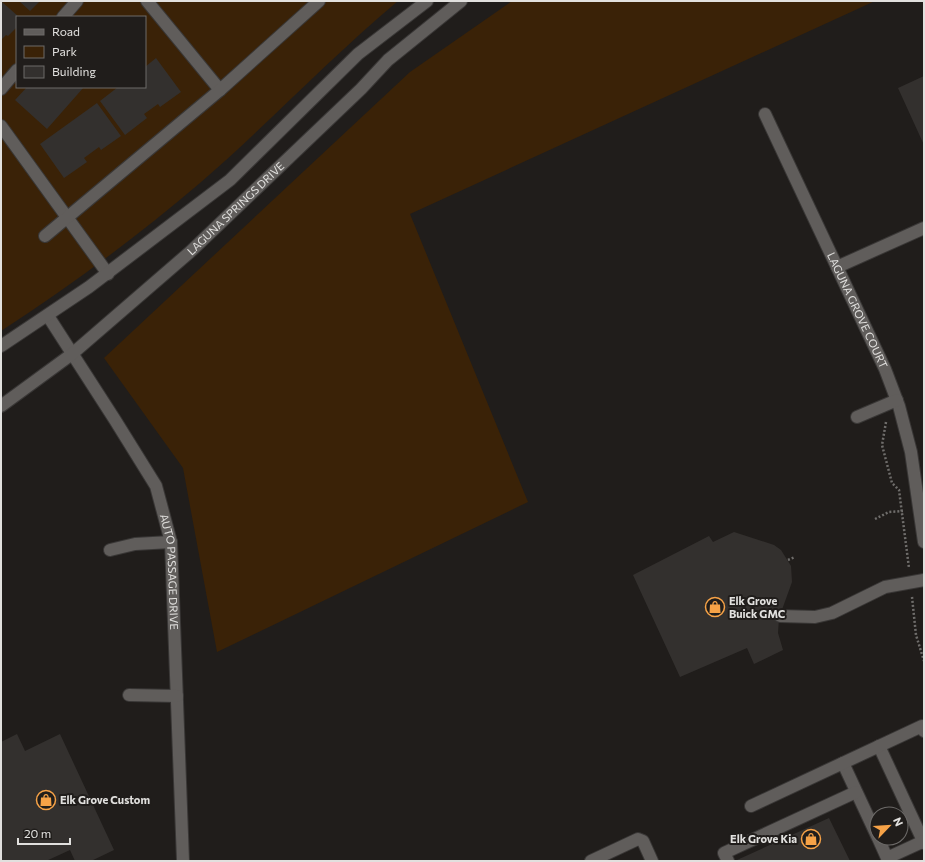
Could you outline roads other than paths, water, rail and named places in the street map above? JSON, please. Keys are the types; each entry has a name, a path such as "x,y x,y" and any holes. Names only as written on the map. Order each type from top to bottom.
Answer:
{"street":[{"path":"64,16 76,1"},
{"path":"147,1 220,90"},
{"path":"45,236 220,90 319,1"},
{"name":"LAGUNA SPRINGS DRIVE","path":"1,406 72,354 190,252 361,89 388,60 461,1"},
{"path":"1,346 48,316 108,274 230,180 358,54 421,3"},
{"path":"1,89 16,71"},
{"name":"LAGUNA GROVE COURT","path":"765,114 885,369 897,400 911,452 923,517 924,542"},
{"path":"1,126 108,274"},
{"path":"837,267 924,228"},
{"name":"AUTO PASSAGE DRIVE","path":"48,316 156,486 171,542 183,861"},
{"path":"857,417 897,400"},
{"path":"110,550 135,544 171,542"},
{"path":"780,616 815,617 832,613 885,587 924,580"},
{"path":"129,695 177,696"},
{"path":"751,806 922,726 924,731"},
{"path":"879,746 924,842 887,858 882,846"},
{"path":"843,763 869,819"},
{"path":"728,861 724,853 856,792"},
{"path":"591,861 638,839 643,841 652,861"}],"place":[{"name":"Elk Grove Buick GMC","path":"715,607"},
{"name":"Elk Grove Custom","path":"46,800"},
{"name":"Elk Grove Kia","path":"811,839"}]}
